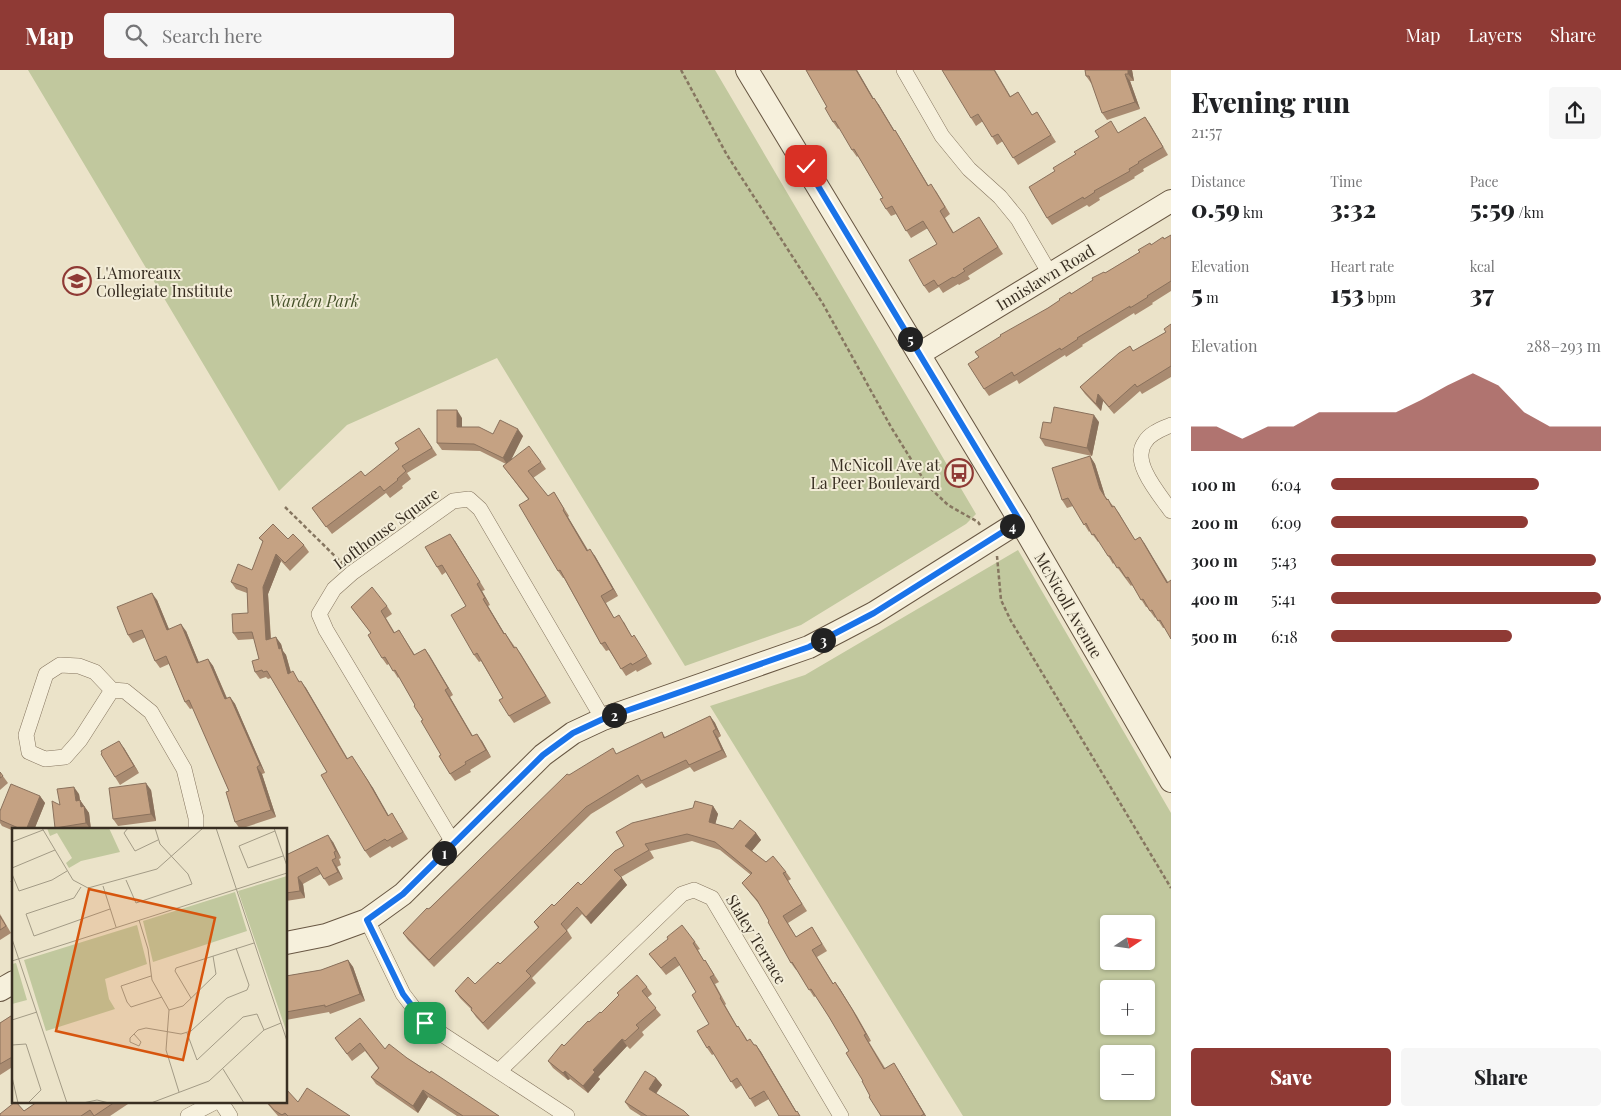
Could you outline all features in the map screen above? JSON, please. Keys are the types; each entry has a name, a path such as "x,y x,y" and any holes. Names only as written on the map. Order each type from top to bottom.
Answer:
{"street":[{"name":"McNicoll Avenue","path":"748,70 1020,521 1171,781"},
{"path":"904,70 942,136 969,169 1000,197 1018,219 1050,274"},
{"name":"Innislawn Road","path":"918,354 1171,201"},
{"path":"1171,425 1152,435 1144,442 1141,452 1142,465 1147,477 1171,511"},
{"name":"Lofthouse Square","path":"454,844 326,630 319,614 334,589 352,572 454,501 469,500 480,509 603,719"},
{"path":"288,943 326,934 367,920 403,894 543,755 573,733 603,719 809,647 874,613 1020,521"},
{"path":"112,690 80,740 65,757 45,759 29,752 26,735 46,674 60,664 79,666 95,672 112,690 126,691 151,712 184,770 196,818 196,828"},
{"name":"Staley Terrace","path":"499,1071 682,894 694,890 712,898 841,1116"},
{"path":"367,920 403,994 425,1023 567,1116"},
{"path":"0,990 12,983"},
{"path":"188,1116 211,1104"},
{"path":"222,1104 230,1116"}],"path":[{"path":"681,70 727,155 823,304 891,427 927,485 948,505 978,522"},
{"path":"285,507 352,572"},
{"path":"997,555 1002,600 1011,621 1171,888"}],"green space":[{"name":"Warden Park","path":"28,70 715,70 976,514 966,524 801,625 685,666 497,358 347,425 279,491"},
{"path":"1018,550 1171,813 1171,1116 963,1116 710,706 805,675"}],"building":[{"path":"806,70 856,70 928,186 931,184 945,207 940,211 953,233 979,217 998,247 963,269 965,271 954,278 938,286 934,280 924,286 909,260 937,244 923,221 906,231 892,206 886,209 880,199 883,198 854,149 852,150 835,121 833,122 825,108 827,107"},
{"path":"942,70 994,70 1010,97 1018,92 1032,115 1037,112 1051,135 1013,158 998,134 992,137 978,114 971,118"},
{"path":"1085,70 1128,70 1128,74 1125,74 1135,102 1102,113 1089,76 1086,76"},
{"path":"1145,117 1163,147 1138,162 1129,169 1130,171 1094,191 1084,199 1083,197 1047,218 1029,187 1055,171 1053,168 1076,154 1074,152 1099,137 1095,131 1111,121 1118,133"},
{"path":"1171,235 1171,281 1130,308 1130,306 1077,338 1061,350 1060,348 1014,376 1012,372 984,389 968,364 979,357 975,352 1000,335 1048,308 1070,292 1071,294 1093,280 1092,278 1105,273 1140,252 1138,250"},
{"path":"1171,324 1171,366 1137,387 1135,384 1109,407 1098,394 1096,404 1080,387 1119,353 1130,346 1133,351 1166,332 1164,329"},
{"path":"1054,407 1094,415 1087,448 1040,438 1043,422 1051,423"},
{"path":"437,410 457,410 457,427 479,427 493,434 500,420 518,429 503,458 474,444 437,443"},
{"path":"419,428 432,448 402,466 406,471 384,491 380,486 326,527 312,508 361,471 365,476 399,449 395,443"},
{"path":"529,446 541,462 528,471 548,496 554,492 587,551 590,549 613,589 601,596 614,618 619,615 632,637 634,635 647,656 632,665 631,663 621,669 605,642 601,644 560,570 558,571 519,505 529,499 503,466"},
{"path":"1090,456 1100,489 1107,500 1112,507 1114,506 1135,540 1140,537 1167,583 1171,580 1171,639 1160,620 1158,621 1143,599 1141,600 1128,577 1126,578 1119,567 1117,568 1094,534 1092,535 1086,523 1084,525 1068,498 1062,500 1052,468"},
{"path":"273,524 288,539 293,534 304,545 285,563 276,554 263,587 266,640 276,637 288,674 293,671 299,682 301,681 347,759 352,756 388,816 392,813 403,832 387,841 385,839 365,851 321,775 327,772 267,671 255,672 252,661 259,659 252,632 233,633 232,614 248,613 247,588 231,582 238,564 252,570 263,541 259,538"},
{"path":"450,534 480,582 477,584 485,598 483,599 504,634 514,648 516,647 546,696 509,716 499,700 503,698 477,653 474,655 451,615 466,606 442,565 437,567 425,547"},
{"path":"372,587 387,606 381,611 394,633 399,630 414,655 425,649 448,688 445,690 472,736 477,734 486,750 465,762 466,764 450,774 395,670 393,671 385,657 382,658 368,635 371,633 351,607"},
{"path":"152,593 167,630 181,624 197,663 208,659 225,699 230,697 260,765 257,767 271,810 235,822 226,792 229,791 189,700 185,702 166,656 155,661 142,630 128,635 117,607"},
{"path":"710,716 716,729 713,731 722,750 689,765 686,760 641,781 638,775 586,807 429,960 403,933 567,774 569,775 613,748 616,754 662,732 664,738"},
{"path":"119,741 134,766 115,777 101,751"},
{"path":"146,783 151,814 113,819 109,788"},
{"path":"11,784 40,796 27,828 18,828 0,820 0,811"},
{"path":"74,787 76,801 80,800 81,807 84,806 86,823 55,828 52,801 60,805 57,789"},
{"path":"695,801 713,806 709,822 733,829 740,820 756,833 745,846 766,862 773,856 786,872 783,873 802,904 783,916 796,937 812,927 822,944 812,950 833,984 835,982 852,1009 866,1034 864,1035 884,1069 894,1063 924,1114 921,1116 881,1116 846,1053 849,1051 829,1017 791,963 757,900 742,883 752,873 715,842 687,834 645,844 649,850 614,870 622,878 586,917 577,907 561,924 567,931 526,971 531,976 483,1023 471,1010 472,1008 455,991 468,977 475,984 498,962 500,964 539,927 534,922 552,904 554,906 578,882 581,885 615,851 624,846 616,832 632,823 693,808"},
{"path":"328,835 336,851 334,852 336,858 332,860 338,872 324,879 317,867 298,877 300,891 288,893 288,854"},
{"path":"0,916 6,926 0,930"},
{"path":"682,925 695,942 693,943 714,975 710,977 737,1027 747,1041 750,1039 756,1045 800,1116 779,1116 764,1091 750,1099 737,1078 731,1082 709,1046 707,1048 697,1031 709,1024 692,995 696,992 675,957 661,968 649,954"},
{"path":"348,960 360,994 325,1007 325,1005 288,1012 288,976 321,970"},
{"path":"637,975 647,987 642,991 656,1008 636,1025 639,1028 625,1041 622,1039 593,1070 595,1072 583,1086 565,1071 563,1073 548,1061 562,1044 564,1046 588,1021 601,1013 619,995 617,993"},
{"path":"12,1015 12,1057 0,1064 0,1023"},
{"path":"360,1018 385,1049 389,1044 407,1058 430,1073 431,1071 499,1116 463,1116 423,1090 413,1106 371,1077 379,1068 360,1043 347,1054 335,1038"},
{"path":"645,1071 656,1078 649,1089 689,1116 647,1116 625,1102"},
{"path":"307,1088 350,1116 288,1116 285,1113 282,1115 269,1104 288,1104 288,1091 298,1102"},
{"path":"12,1104 18,1104 24,1111 34,1104 112,1104 94,1116 90,1110 81,1116 0,1116"}],"place":[{"name":"L'Amoreaux Collegiate Institute","path":"77,281"},
{"name":"McNicoll Ave at La Peer Boulevard","path":"959,473"}],"route":[{"path":"425,1023 403,994 367,920 403,894 543,755 573,733 603,719 809,647 874,613 1020,521 806,166"}]}
